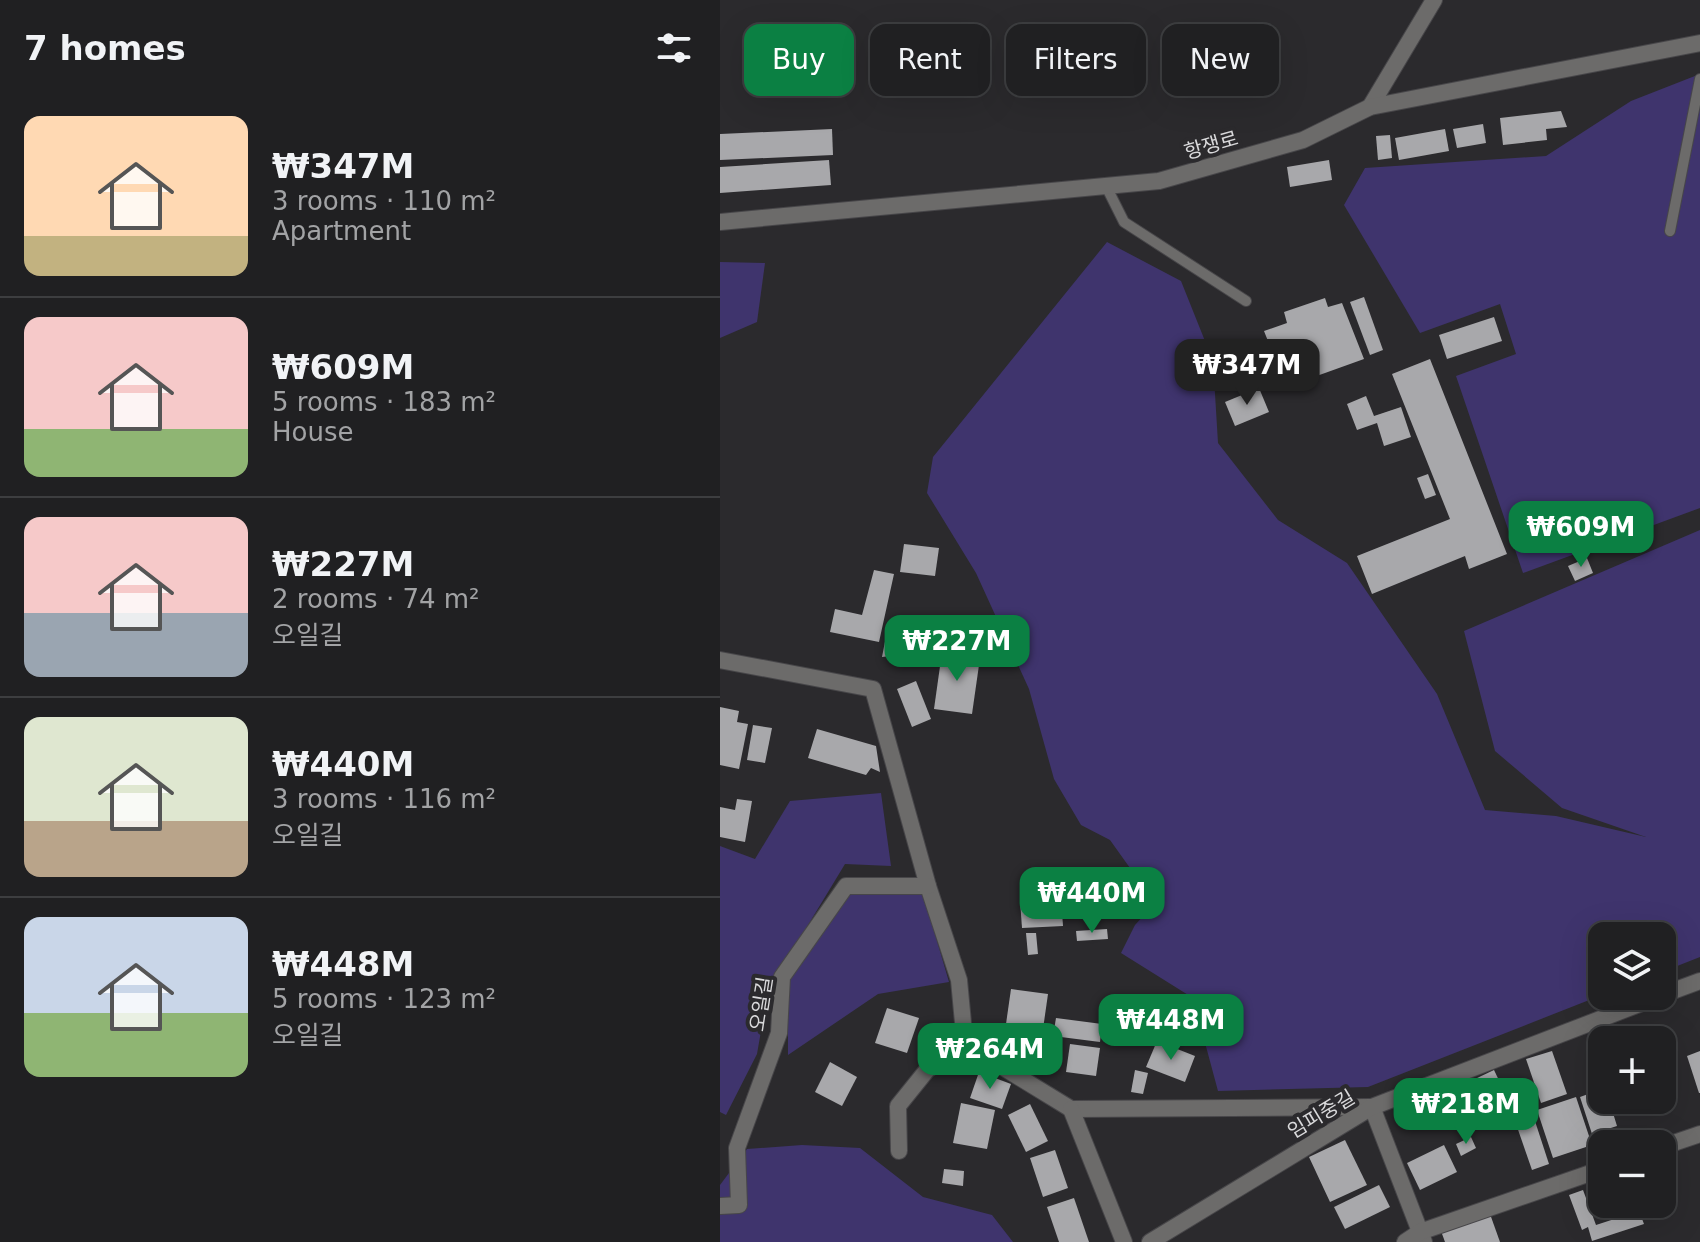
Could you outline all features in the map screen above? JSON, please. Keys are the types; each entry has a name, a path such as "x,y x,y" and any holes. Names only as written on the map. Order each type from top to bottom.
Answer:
{"street":[{"path":"1370,107 1434,0"},
{"name":"항쟁로","path":"720,222 1159,181 1303,140 1370,107 1700,43"},
{"path":"720,660 873,689 928,886 959,980 965,1044"},
{"name":"오일길","path":"720,1206 739,1205 737,1148 779,1033 782,977 846,886 928,886"},
{"name":"임피중길","path":"1676,990 1700,981"},
{"name":"임피중길","path":"1150,1242 1372,1107 1625,1010"},
{"path":"965,1044 1071,1109 1372,1107 1422,1237"},
{"path":"899,1151 898,1106 927,1070 965,1044"},
{"path":"1071,1109 1124,1242"},
{"path":"1676,1142 1700,1134"},
{"path":"1405,1242 1588,1174"}],"lane":[{"path":"1670,231 1700,79"},
{"path":"1106,186 1124,222 1246,301"}],"shaded area":[{"path":"1700,74 1700,508 1523,573 1456,376 1516,354 1500,304 1420,333 1344,205 1365,168 1546,156 1631,101"},
{"path":"1107,242 1181,281 1213,361 1218,443 1278,520 1347,563 1437,694 1485,810 1556,816 1646,837 1562,808 1495,751 1464,631 1700,530 1700,957 1676,966 1676,922 1588,922 1588,1001 1368,1087 1218,1091 1193,998 1121,953 1135,925 1155,903 1110,840 1081,825 1054,779 1029,689 976,573 927,493 933,457"},
{"path":"720,262 765,263 757,322 720,338"},
{"path":"881,793 891,866 845,864 768,991 757,1054 726,1115 720,1112 720,846 755,859 790,801"},
{"path":"851,892 923,893 949,982 878,994 788,1055 788,982"},
{"path":"802,1145 860,1148 923,1197 992,1215 1013,1242 720,1242 720,1185 747,1149"}],"building":[{"path":"1561,111 1567,127 1546,129 1547,140 1503,145 1500,118"},
{"path":"1483,124 1486,143 1457,148 1453,129"},
{"path":"832,129 833,155 720,160 720,134"},
{"path":"1445,129 1449,151 1399,160 1395,138"},
{"path":"1390,135 1392,158 1378,160 1376,136"},
{"path":"829,160 831,185 720,193 720,167"},
{"path":"1329,160 1332,180 1290,187 1287,167"},
{"path":"1364,297 1383,350 1370,355 1350,302"},
{"path":"1325,298 1328,307 1342,303 1364,359 1286,387 1264,331 1287,323 1284,312"},
{"path":"1494,317 1502,341 1447,359 1439,335"},
{"path":"1430,359 1507,554 1469,569 1465,556 1372,594 1357,556 1450,519 1392,374"},
{"path":"1259,388 1269,412 1235,426 1225,402"},
{"path":"1366,396 1374,416 1401,407 1411,437 1384,446 1377,423 1357,430 1347,404"},
{"path":"1428,474 1436,495 1425,499 1417,478"},
{"path":"904,544 939,548 935,576 900,572"},
{"path":"1587,558 1593,573 1575,581 1568,566"},
{"path":"874,570 894,574 879,642 830,632 835,609 862,615"},
{"path":"917,620 923,635 903,637 899,655 882,657 888,626"},
{"path":"942,652 980,658 972,714 934,709"},
{"path":"916,681 931,719 912,727 897,689"},
{"path":"720,707 739,711 737,722 748,724 739,769 720,765"},
{"path":"753,725 772,728 765,763 747,760"},
{"path":"817,729 876,746 880,772 871,768 866,775 808,758"},
{"path":"737,799 752,801 745,842 720,837 720,807 735,810"},
{"path":"1061,897 1063,926 1022,928 1020,900"},
{"path":"1107,929 1108,939 1077,941 1076,931"},
{"path":"1026,933 1036,933 1038,954 1028,955"},
{"path":"1011,989 1048,994 1043,1029 1006,1024"},
{"path":"887,1008 919,1018 907,1053 875,1043"},
{"path":"1056,1018 1102,1024 1100,1042 1053,1036"},
{"path":"1157,1041 1195,1056 1185,1082 1146,1067"},
{"path":"1070,1044 1100,1048 1096,1076 1066,1072"},
{"path":"1039,1046 1053,1048 1050,1068 1037,1066"},
{"path":"1552,1051 1567,1094 1541,1103 1526,1059"},
{"path":"1700,1051 1700,1093 1699,1093 1687,1056"},
{"path":"830,1062 857,1077 842,1106 815,1092"},
{"path":"1135,1070 1148,1073 1143,1094 1131,1092"},
{"path":"1494,1070 1505,1093 1467,1112 1456,1088"},
{"path":"979,1072 1011,1084 1002,1109 970,1098"},
{"path":"1588,1094 1588,1114 1613,1114 1617,1126 1591,1130 1580,1097"},
{"path":"1576,1097 1588,1133 1588,1146 1553,1158 1537,1110"},
{"path":"961,1103 995,1110 987,1149 953,1143"},
{"path":"1030,1104 1048,1141 1026,1152 1008,1115"},
{"path":"1532,1112 1549,1164 1532,1170 1514,1118"},
{"path":"1471,1137 1476,1148 1461,1156 1456,1144"},
{"path":"1345,1140 1367,1185 1330,1202 1309,1157"},
{"path":"1444,1145 1457,1172 1420,1190 1407,1163"},
{"path":"1055,1150 1068,1188 1043,1197 1030,1158"},
{"path":"944,1169 964,1171 963,1186 942,1183"},
{"path":"1379,1185 1390,1207 1345,1229 1334,1207"},
{"path":"1583,1190 1588,1203 1588,1218 1593,1218 1596,1225 1618,1218 1642,1218 1644,1224 1592,1241 1588,1227 1582,1230 1569,1195"},
{"path":"1074,1198 1089,1242 1059,1242 1047,1207"},
{"path":"1490,1214 1500,1242 1445,1242 1441,1231"}]}
